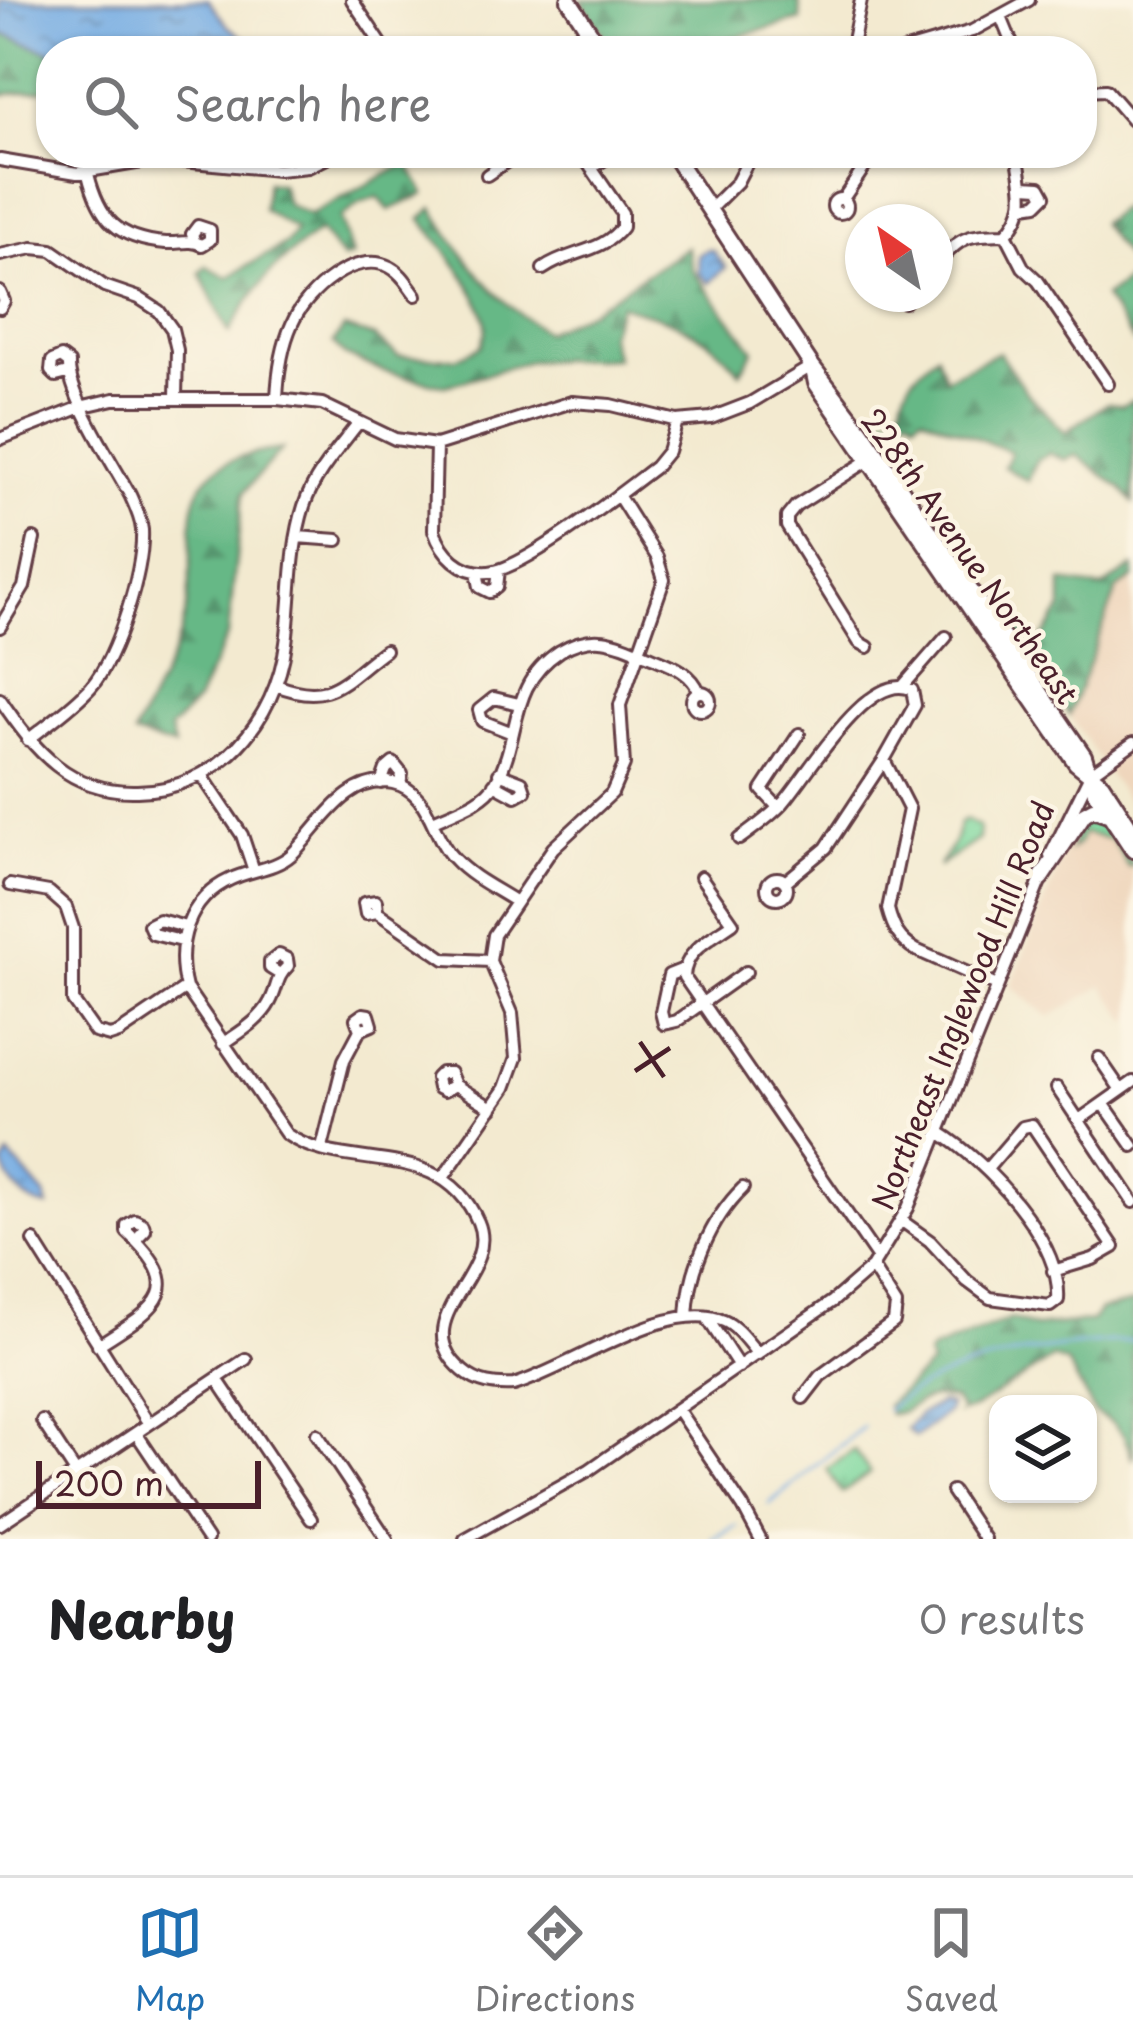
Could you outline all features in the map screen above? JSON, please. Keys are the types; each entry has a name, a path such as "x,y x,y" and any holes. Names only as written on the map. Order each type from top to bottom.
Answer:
{"main road":[{"path":"568,0 592,36"},
{"name":"228th Avenue Northeast","path":"683,168 812,366 1084,756 1095,792 1133,850"},
{"name":"228th Avenue Northeast","path":"812,366 816,383 1076,763 1091,773 1133,832"},
{"path":"856,424 855,434 869,460"},
{"path":"944,571 971,604 983,607"},
{"path":"1041,878 1084,814 1093,809 1111,815"}],"street":[{"path":"352,0 376,36"},
{"path":"854,36 861,0"},
{"path":"958,36 1029,0"},
{"path":"1001,17 1009,36"},
{"path":"577,36 587,29"},
{"path":"1097,90 1106,90 1132,120 1128,128 1133,133"},
{"path":"0,160 36,166"},
{"path":"50,168 88,174 117,168"},
{"path":"487,175 497,168"},
{"path":"543,269 558,258 598,247 622,226 622,214 591,168"},
{"path":"711,208 744,168"},
{"path":"842,199 864,168"},
{"path":"1006,234 1024,206 1020,168"},
{"path":"88,174 95,202 117,228 144,240 194,240"},
{"path":"1024,186 1040,187 1045,196 1037,204 1024,206"},
{"path":"953,248 964,237 1006,234"},
{"path":"1006,234 1023,267 1108,385"},
{"path":"0,255 33,248 52,250 104,286 159,311 172,329 177,350 176,397"},
{"path":"278,398 278,378 292,322 323,286 356,265 374,262 394,269 416,295"},
{"path":"0,292 4,301 0,308"},
{"path":"0,439 114,399 278,398 322,404 404,442 436,445 572,402 602,404 677,422 728,413 812,366"},
{"path":"28,740 75,703 109,662 122,628 142,527 68,373"},
{"path":"0,699 46,760 92,787 143,791 174,788 203,777 243,741 276,685 286,643 296,538 309,493 358,422"},
{"path":"436,445 434,530 438,541 451,559 477,572 499,570 618,495 664,458 677,422"},
{"path":"868,647 859,642 793,541 787,517 796,506 869,460"},
{"path":"443,1178 511,1075 517,1043 512,1013 490,962 494,935 554,848 602,804 620,778 625,748 620,705 662,592 663,571 618,495"},
{"path":"296,538 338,540"},
{"path":"0,627 24,587 34,539"},
{"path":"477,572 480,587 490,592 497,587 499,570"},
{"path":"434,821 477,800 497,778 519,704 540,666 575,642 596,637 641,652 690,677 699,692"},
{"path":"739,839 778,807 856,710 904,686 946,637"},
{"path":"276,685 308,696 326,693 386,650"},
{"path":"785,882 826,848 884,760 915,706 912,690 904,686"},
{"path":"510,732 482,721 479,710 496,697 519,704"},
{"path":"778,807 762,790 800,734"},
{"path":"1091,773 1133,743"},
{"path":"884,760 909,809 888,909 896,933 916,950 997,986"},
{"path":"381,783 393,763 402,774 400,785"},
{"name":"Northeast Inglewood Hill Road","path":"465,1539 558,1489 678,1410 847,1291 875,1262 902,1221 1041,878 1091,773"},
{"path":"203,777 242,835 254,871"},
{"path":"516,902 455,860 418,799 400,785 381,783 341,800 286,859 217,887 193,912 183,934 185,988 279,1126 296,1141 423,1169 443,1178 467,1204 481,1229 483,1251 448,1308 445,1343 466,1374 494,1385 533,1379 657,1322 687,1316 730,1324 758,1354"},
{"path":"701,878 733,923 692,952 684,977 875,1262 896,1305 894,1322 820,1376 802,1398"},
{"path":"10,885 49,892 66,907 73,928 73,1001 95,1032 119,1033 185,988"},
{"path":"377,913 445,959 490,962"},
{"path":"684,969 669,975 661,1012 664,1024 677,1021 746,972"},
{"path":"223,1044 263,1012 278,973"},
{"path":"322,1148 344,1060 360,1030"},
{"path":"1099,1058 1121,1090"},
{"path":"1079,1120 1133,1082"},
{"path":"455,1084 492,1108"},
{"path":"1057,1088 1131,1195"},
{"path":"1103,1103 1133,1146"},
{"path":"1121,1129 1133,1121"},
{"path":"987,1169 1023,1127 1032,1125 1114,1246 1093,1259 1054,1271"},
{"path":"902,1221 990,1298 1057,1303 1054,1271 1017,1204 987,1169 939,1132"},
{"path":"687,1316 690,1285 700,1256 718,1220 743,1189"},
{"path":"98,1345 148,1313 160,1296 159,1276 136,1238"},
{"path":"34,1241 149,1424"},
{"path":"709,1321 739,1367"},
{"path":"1,1521 246,1359"},
{"path":"217,1379 310,1519"},
{"path":"678,1410 760,1539"},
{"path":"42,1421 76,1473"},
{"path":"136,1433 207,1539"},
{"path":"317,1433 387,1539"},
{"path":"952,1491 984,1539"}],"shaded area":[{"path":"1133,578 1133,810 1069,715 1117,589"},
{"path":"1103,824 1133,868 1133,1019 1129,1022 1103,986 1049,1017 1011,986 1071,836"}],"green space":[{"path":"581,0 799,0 801,20 740,36 605,36"},
{"path":"0,33 36,46 36,91 0,95"},
{"path":"398,168 411,168 425,194 389,210 378,197 340,218 352,256 342,259 320,231 268,276 229,333 200,273 206,266 228,277 287,243 296,230 263,210 267,182 281,184 287,204 309,215"},
{"path":"433,208 481,277 545,332 591,310 687,247 693,271 754,350 740,372 714,346 686,328 620,305 609,335 616,358 530,361 445,386 383,371 344,355 333,343 344,328 375,337 398,356 456,358 481,346 486,327 478,301 421,219"},
{"path":"1121,208 1133,227 1133,267 1100,223"},
{"path":"1133,276 1133,341 1104,297"},
{"path":"999,352 1026,392 1065,432 1108,403 1122,406 1133,400 1133,502 1076,455 1066,460 1048,453 1036,462 1028,481 1004,467 1011,452 922,415 915,420 909,415 901,417 910,381 937,354 945,378"},
{"path":"890,415 896,434 909,449 898,461 872,422"},
{"path":"282,449 243,493 228,634 197,701 170,729 174,747 134,735 183,623 195,500 204,482 219,467 245,456"},
{"path":"1133,567 1133,578 1117,590 1069,715 1004,611 1031,640 1042,639 1062,609 1062,582 1102,588"},
{"path":"1090,817 1103,820 1133,865 1129,867 1111,839 1083,833 1071,849 1078,830"},
{"path":"966,820 979,827 979,839 938,867 960,823"},
{"path":"1133,1303 1133,1460 1124,1436 1097,1414 1097,1395 1085,1395 1067,1363 1053,1358 975,1408 959,1413 953,1399 939,1398 889,1414 887,1405 930,1365 927,1355 932,1350 1011,1319 1035,1327 1092,1321 1100,1310"},
{"path":"854,1450 870,1473 842,1493 827,1469"}],"water":[{"path":"0,0 208,0 241,36 36,36 36,46 0,33"},
{"path":"712,250 726,267 709,283 699,273 698,255"},
{"path":"9,1155 45,1195 48,1207 26,1198 15,1187 3,1165"},
{"path":"941,1403 949,1405 948,1412 915,1437 906,1429 920,1414"}],"waterway":[{"path":"887,1410 940,1377 1003,1357 1133,1341"},
{"path":"769,1504 863,1427"},
{"path":"712,1539 737,1526"}]}
